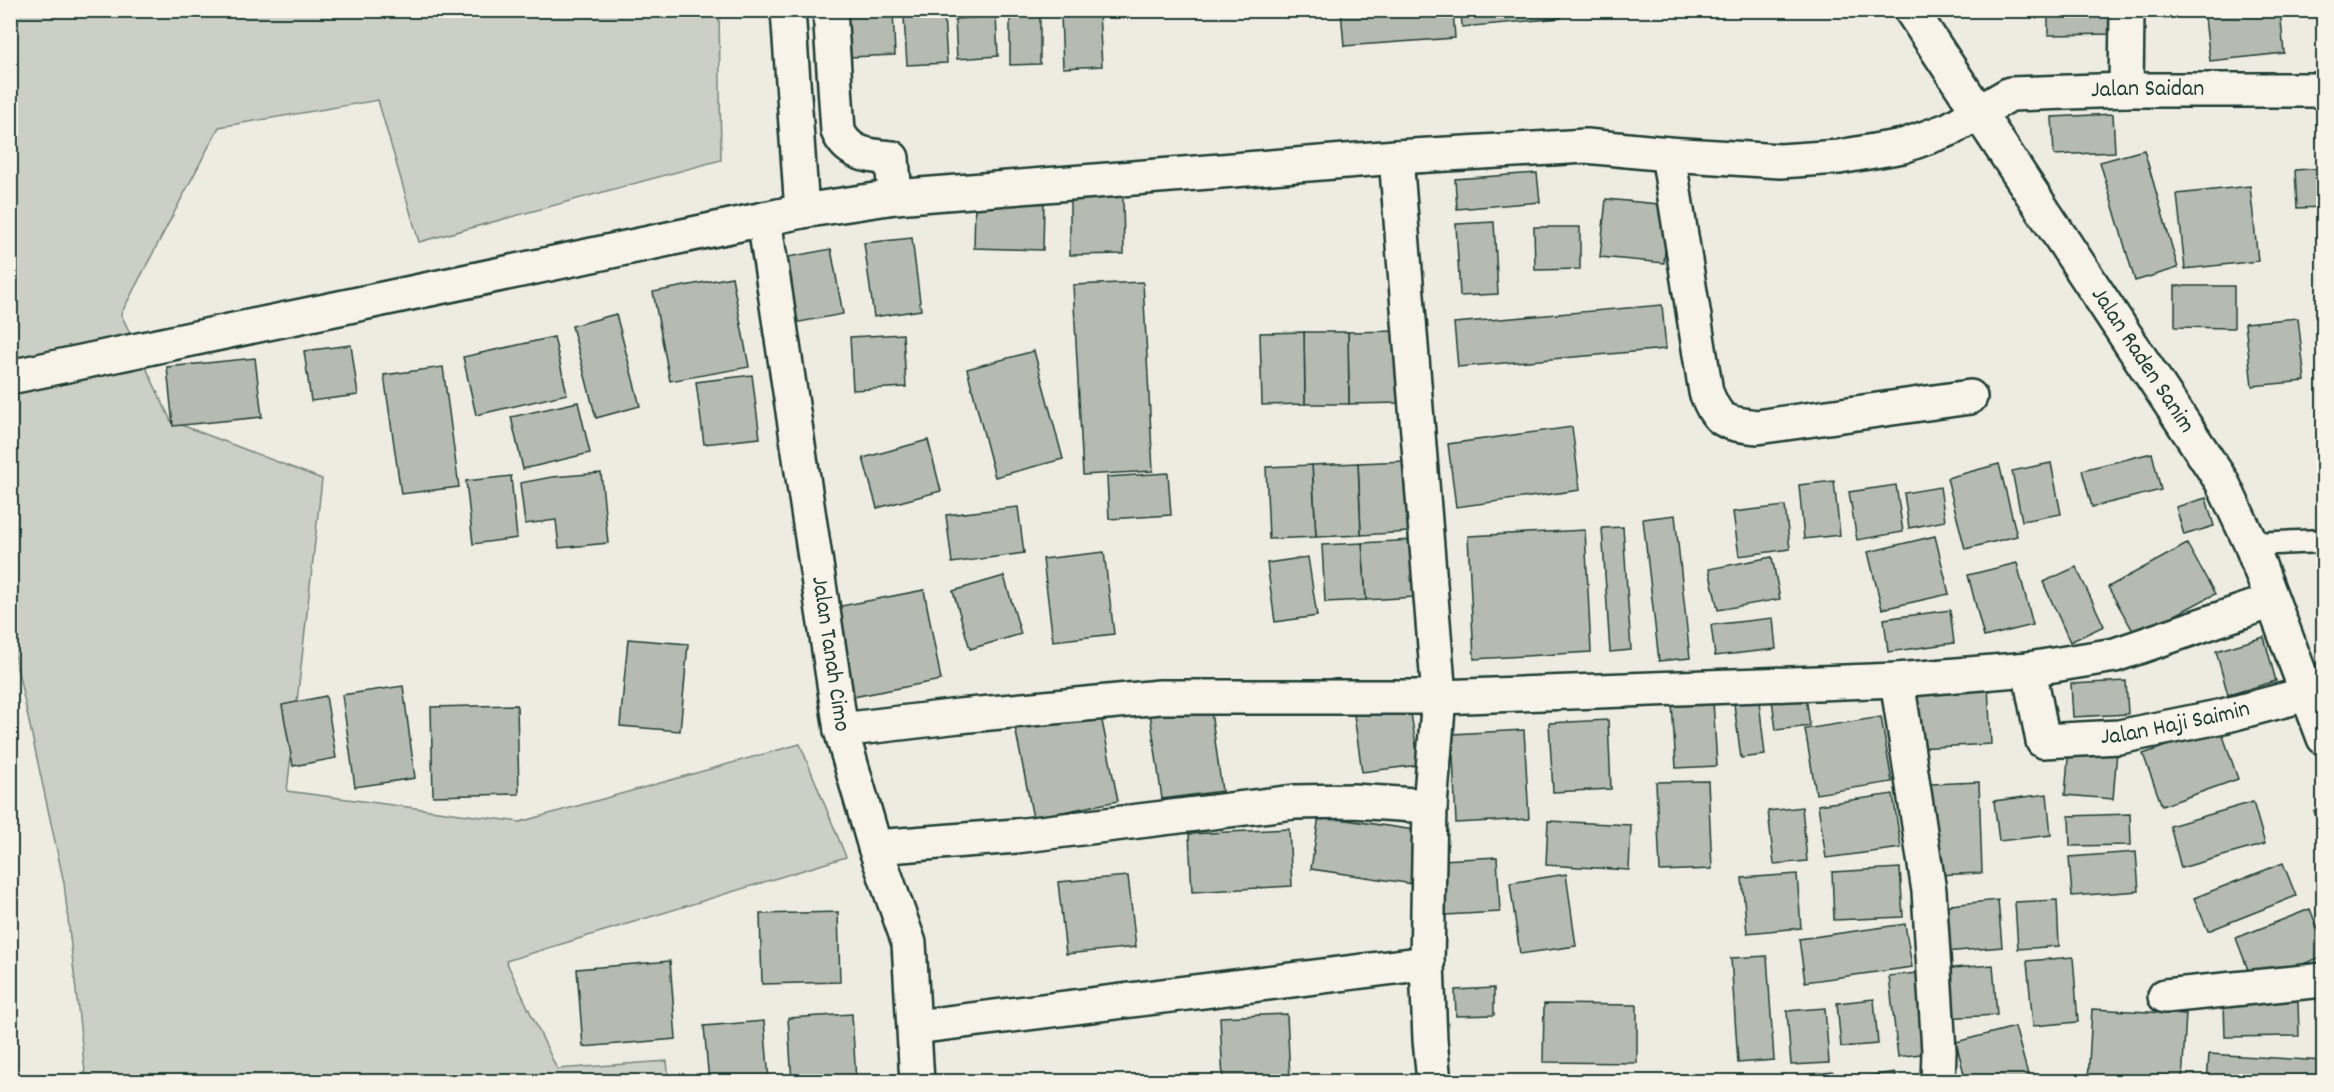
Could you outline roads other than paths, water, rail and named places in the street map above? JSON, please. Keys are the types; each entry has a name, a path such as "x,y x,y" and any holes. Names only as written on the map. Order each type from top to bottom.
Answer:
{"street":[{"path":"788,10 802,211"},
{"path":"830,10 838,131 843,142 864,155 892,158 895,197"},
{"name":"Jalan Raden Sanim","path":"1911,10 2222,482 2251,544 2322,730"},
{"path":"2126,90 2127,10"},
{"name":"Jalan Saidan","path":"10,377 802,211 895,197 1396,157 1586,146 1780,161 1839,157 1903,146 1950,129 2010,94 2126,90 2324,90"},
{"path":"1668,154 1706,392 1714,412 1730,424 1757,427 1970,397"},
{"path":"1396,157 1439,697 1430,806 1427,963 1434,1082"},
{"name":"Jalan Tanah Cimo","path":"764,219 841,729 875,847 909,944 917,1082"},
{"path":"841,729 1160,697 1439,697 1897,680 2030,669 2115,655 2272,601"},
{"name":"Jalan Haji Saimin","path":"2030,669 2043,741 2120,737 2223,717 2307,694"},
{"path":"1897,680 1929,891 1939,1052 1938,1082"},
{"path":"875,847 1016,836 1294,802 1353,801 1430,806"},
{"path":"915,1027 1427,963"},
{"path":"2165,996 2324,980"}],"lane":[{"path":"2251,544 2324,541"}]}
